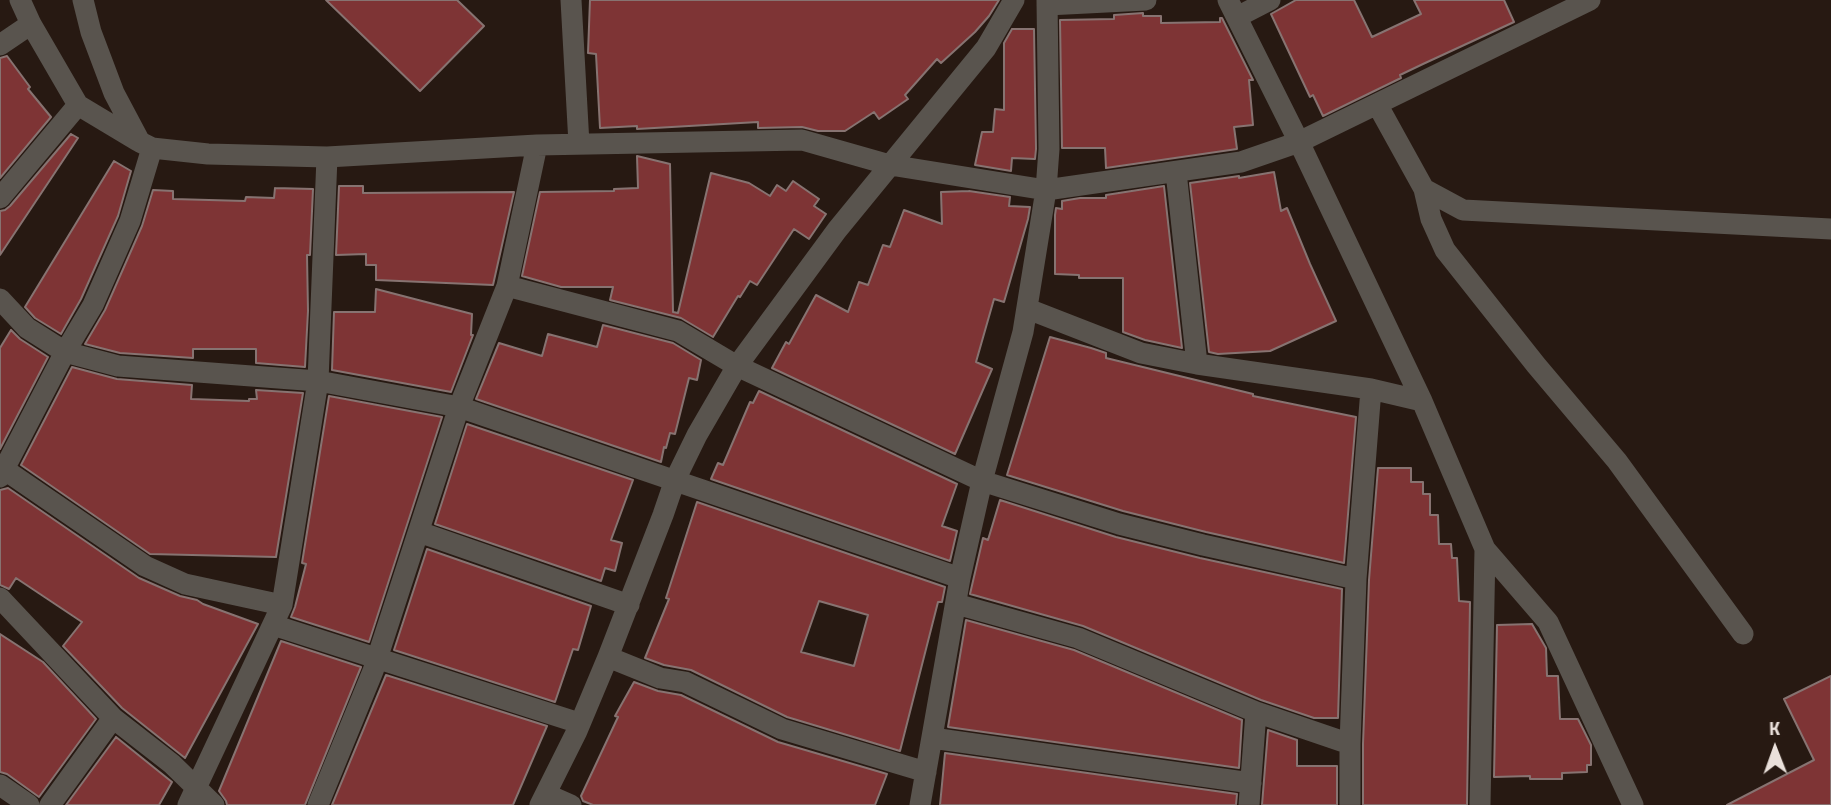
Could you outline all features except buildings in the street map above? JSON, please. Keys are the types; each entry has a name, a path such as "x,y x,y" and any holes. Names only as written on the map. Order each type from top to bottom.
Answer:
{"street":[{"path":"20,0 78,105 146,145 208,154 327,157 537,145 802,140 890,165 1046,190 1241,162 1299,142 1590,0"},
{"path":"83,0 91,32 114,93 146,145 130,221 93,305 65,352 3,473 145,566 185,584 282,605"},
{"path":"572,0 579,144"},
{"path":"571,805 543,800 608,656 675,480 697,435 737,366 837,230 986,48 1014,0"},
{"path":"920,805 960,578 982,481 1028,309 1046,190 1049,149 1047,3 1146,0"},
{"path":"1270,0 1232,9 1299,142 1422,401 1485,549 1548,622 1633,805"},
{"path":"0,45 31,24"},
{"path":"1377,104 1424,189 1431,219 1445,250 1536,365 1617,460 1743,634"},
{"path":"0,198 78,105"},
{"path":"318,805 377,659 459,407 507,286 537,145"},
{"path":"192,796 282,605 318,381 327,157"},
{"path":"1176,172 1197,365"},
{"path":"1424,189 1463,210 1831,229"},
{"path":"507,286 678,331 737,366 982,481 1119,524 1356,579"},
{"path":"0,299 27,328 65,352 118,366 318,381 459,407 960,578"},
{"path":"1028,309 1141,353 1197,365 1371,389 1422,401"},
{"path":"1350,805 1356,579 1371,389"},
{"path":"419,532 629,605"},
{"path":"1480,805 1485,549"},
{"path":"0,598 113,718 172,764 192,796 214,805"},
{"path":"956,604 1078,638 1256,712 1350,744"},
{"path":"273,625 579,723"},
{"path":"608,656 660,678 685,682 782,729 926,772"},
{"path":"1249,805 1256,712"},
{"path":"50,805 113,718"},
{"path":"932,738 1251,783"},
{"path":"0,785 29,805"}]}
